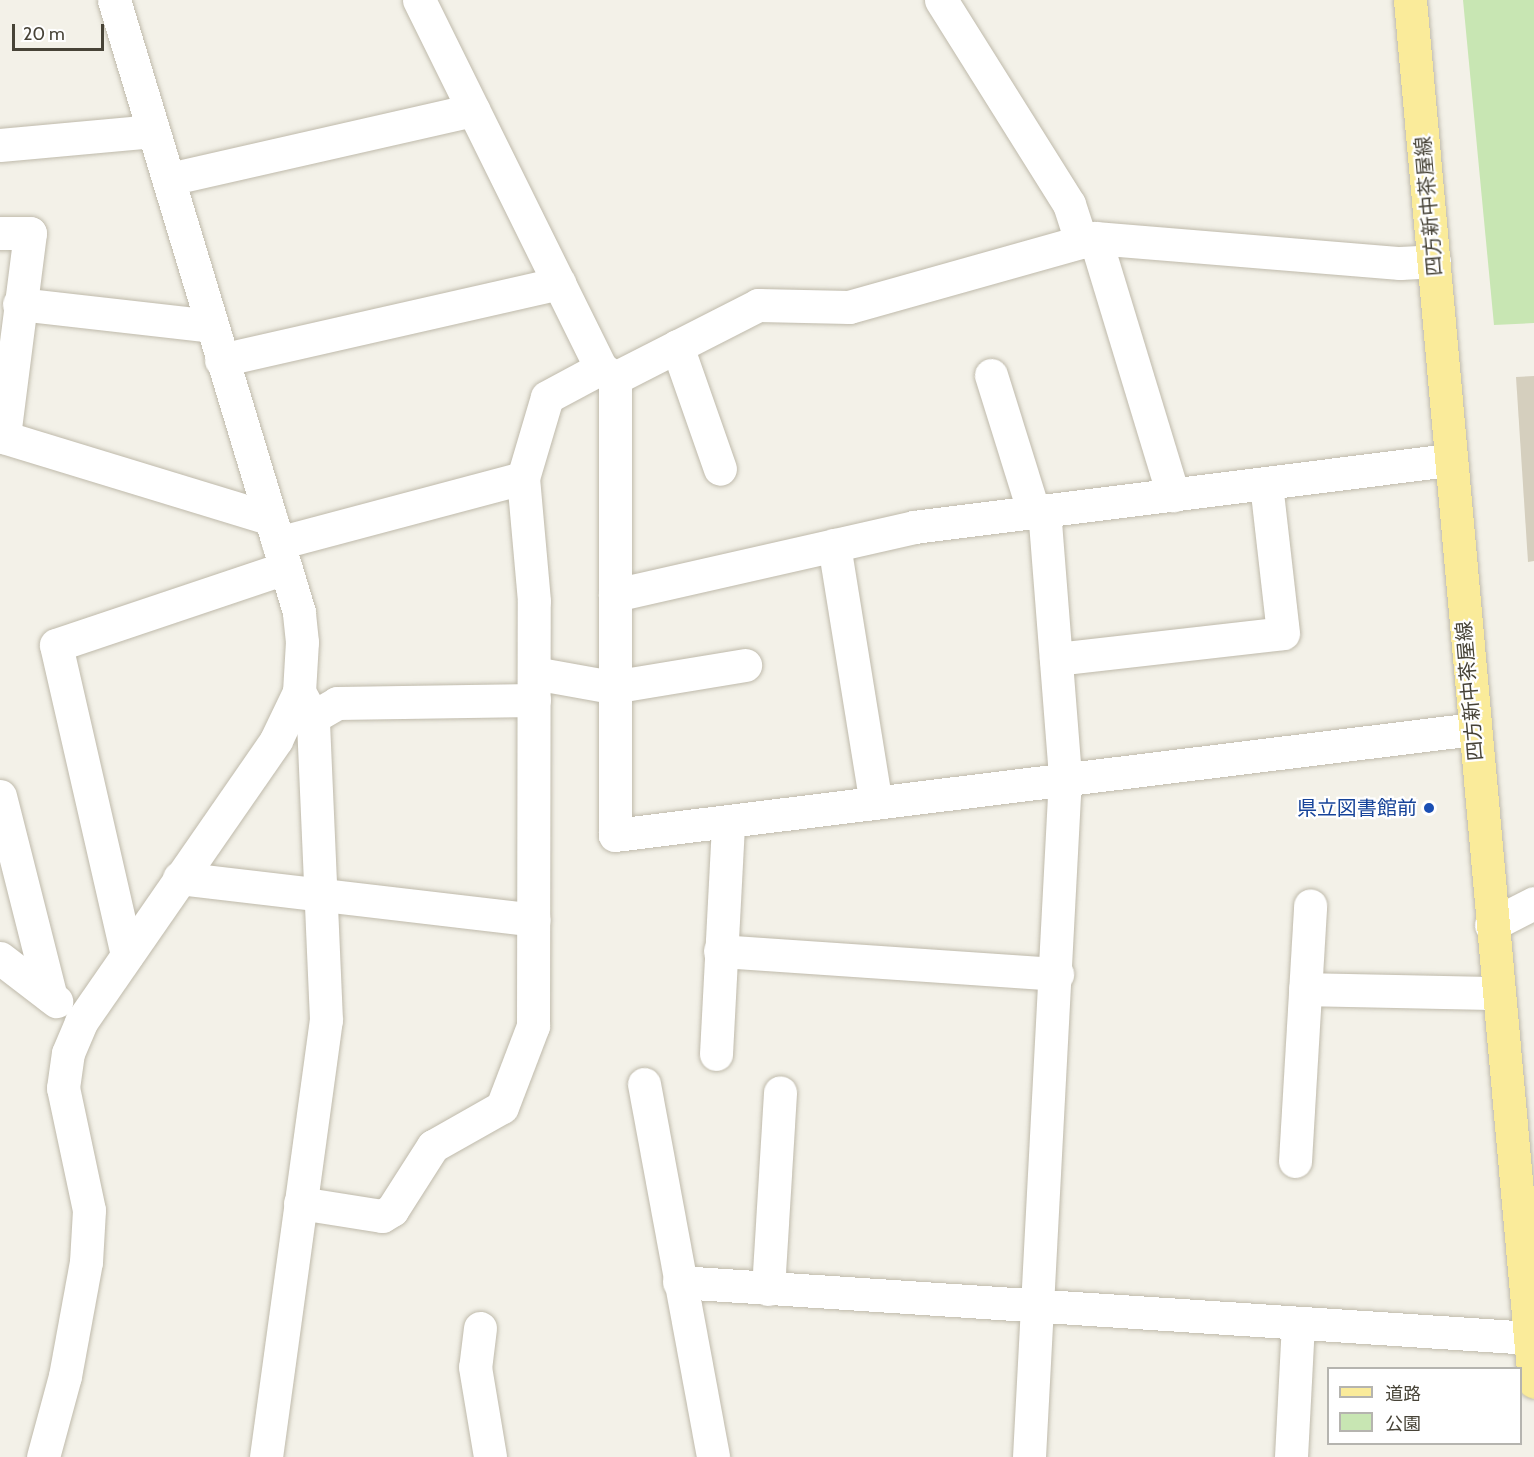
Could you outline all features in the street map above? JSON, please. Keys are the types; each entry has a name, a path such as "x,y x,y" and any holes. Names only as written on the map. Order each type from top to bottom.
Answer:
{"main road":[{"name":"四方新中茶屋線","path":"1410,0 1473,729 1534,1381"}],"street":[{"path":"419,0 559,283 608,373 615,595 612,687 615,835 728,823 1065,776 1473,729"},
{"path":"941,0 1069,204 1088,240 1173,495"},
{"path":"119,1 153,130 299,612 326,1020 266,1457"},
{"path":"169,179 473,110"},
{"path":"0,145 153,130"},
{"path":"0,233 30,233 2,436 278,544"},
{"path":"300,1203 382,1216 392,1210 433,1146 502,1107 533,1026 534,601 523,478 547,397 677,346 758,305 849,307 1088,240 1400,263 1434,261"},
{"path":"221,360 559,283"},
{"path":"19,304 211,326"},
{"path":"677,346 720,469"},
{"path":"991,375 1039,512 1056,658 1065,776 1057,974 1029,1457"},
{"path":"615,595 914,526 1449,460"},
{"path":"127,955 56,645 278,544 523,478"},
{"path":"1056,658 1283,633 1266,484"},
{"path":"834,545 876,803"},
{"path":"306,704 337,704 534,686 612,687 745,665"},
{"path":"43,1457 65,1376 86,1262 89,1210 63,1088 68,1053 81,1022 179,878 276,740 306,704"},
{"path":"0,796 51,996"},
{"path":"716,1054 728,823"},
{"path":"179,878 534,921"},
{"path":"1491,926 1534,903"},
{"path":"1295,1161 1310,905"},
{"path":"720,951 1057,974"},
{"path":"0,958 51,996 81,1022"},
{"path":"1305,989 1497,993"},
{"path":"644,1084 713,1457"},
{"path":"768,1289 780,1092"},
{"path":"679,1282 1298,1325 1530,1338"},
{"path":"1291,1457 1298,1325"},
{"path":"480,1328 475,1368 490,1457"}],"green space":[{"path":"1463,0 1534,0 1534,323 1494,325"}],"building":[{"path":"1534,376 1534,561 1528,562 1516,377"}],"place":[{"name":"県立図書館前","path":"1429,808"}]}
